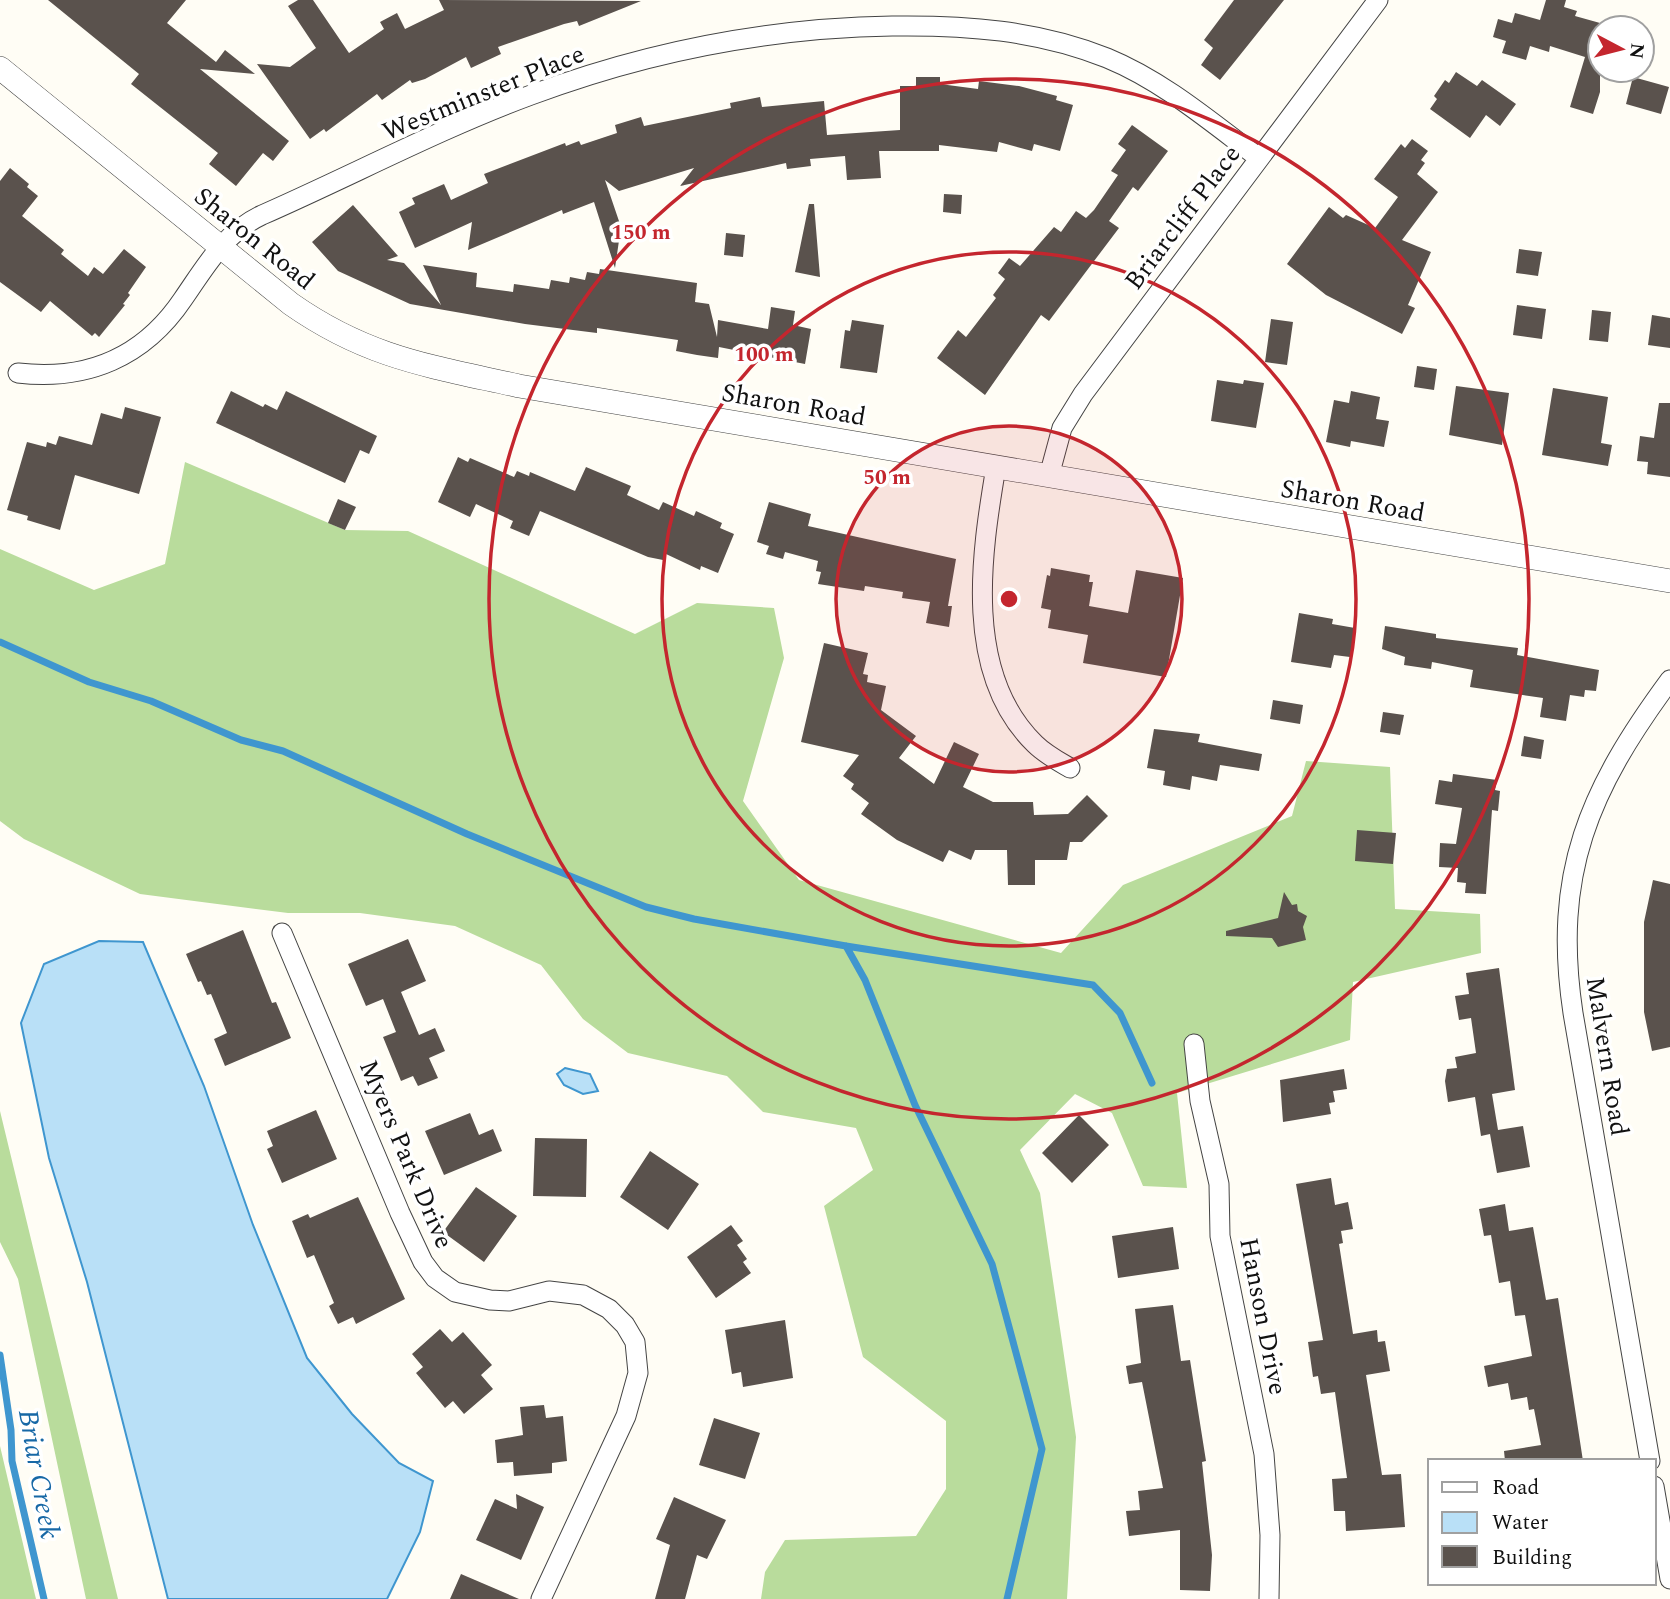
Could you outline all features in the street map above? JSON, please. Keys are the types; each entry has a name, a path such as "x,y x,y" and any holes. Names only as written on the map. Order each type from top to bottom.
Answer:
{"street":[{"name":"Briarcliff Place","path":"1049,476 1057,442 1070,413 1378,0"},
{"name":"Westminster Place","path":"18,373 72,374 107,364 139,347 173,314 220,247 233,232 247,222 531,95 648,59 740,39 810,30 949,26 1011,32 1060,42 1109,59 1150,79 1259,158"},
{"name":"Sharon Road","path":"0,68 220,247 326,327 369,348 414,364 519,386 1670,581"},
{"path":"996,467 982,580 991,658 1006,702 1020,727 1038,747 1070,768"},
{"name":"Malvern Road","path":"1650,1459 1573,1013 1567,942 1572,885 1591,810 1617,756 1670,680"},
{"name":"Myers Park Drive","path":"282,933 400,1213 423,1262 435,1278 455,1292 488,1300 509,1301 549,1291 583,1295 609,1310 625,1325 635,1342 638,1373 626,1416 541,1599"},
{"name":"Hanson Drive","path":"1194,1045 1200,1101 1219,1184 1220,1236 1264,1454 1270,1535 1269,1599"},
{"path":"1656,1498 1670,1579"}],"green space":[{"path":"185,462 345,530 408,531 635,634 697,603 774,608 784,658 743,801 799,880 1061,953 1123,885 1292,816 1306,761 1390,767 1395,909 1480,914 1481,953 1353,982 1350,1040 1177,1093 1187,1188 1143,1186 1112,1113 1075,1094 1020,1150 1040,1193 1076,1437 1067,1599 761,1599 765,1572 785,1540 916,1536 946,1489 946,1421 863,1357 824,1206 873,1170 856,1128 763,1112 727,1076 628,1053 583,1019 541,965 455,926 360,913 288,913 140,894 24,839 0,821 0,549 94,590 165,564"},
{"path":"0,1111 118,1599 86,1599 18,1279 0,1242"},
{"path":"0,1446 35,1595 36,1599 0,1599"}],"water":[{"path":"99,941 143,942 204,1086 253,1225 307,1358 352,1414 399,1463 433,1481 420,1532 387,1599 168,1599 87,1282 49,1158 21,1023 44,964"},
{"path":"565,1068 590,1074 598,1091 583,1094 564,1085 557,1074"}],"building":[{"path":"48,0 186,0 167,23 216,62 225,50 255,74 200,69 289,141 273,161 263,153 236,186 209,164 218,153 131,84 139,74"},
{"path":"298,0 313,0 349,53 384,29 380,22 397,13 405,29 444,10 439,0 641,1 579,26 577,21 564,24 498,47 501,54 471,68 466,57 425,79 412,83 410,80 382,100 377,94 326,132 324,129 310,139 257,64 290,67 316,48 288,6"},
{"path":"1234,0 1284,0 1220,80 1201,65 1213,48 1204,40"},
{"path":"1546,0 1566,0 1564,7 1577,11 1575,16 1586,19 1586,84 1600,84 1593,114 1570,107 1585,57 1550,46 1549,52 1530,46 1526,60 1502,53 1506,41 1493,37 1498,19 1512,23 1515,13 1540,20"},
{"path":"1456,72 1477,86 1482,80 1516,104 1500,126 1486,115 1470,138 1430,109 1437,99 1434,96 1445,80 1449,83"},
{"path":"916,77 940,77 940,84 978,89 979,81 1019,86 1057,96 1056,100 1073,105 1060,151 1034,144 1032,151 999,142 997,152 939,145 939,151 879,151 881,178 847,180 845,156 810,159 811,166 787,169 786,163 680,186 694,168 619,191 605,180 621,227 615,268 594,202 563,214 562,210 468,250 472,222 415,248 399,212 415,204 412,198 444,184 451,200 488,183 484,174 565,143 566,146 579,141 581,145 617,133 615,125 641,117 644,126 731,108 730,103 760,97 762,107 824,101 827,135 900,130 900,86 916,86"},
{"path":"1656,83 1669,87 1661,114 1626,104 1631,84"},
{"path":"1132,125 1168,151 1138,191 1133,187 1109,221 1119,228 1049,321 1041,315 985,395 937,358 958,330 966,337 996,298 993,295 1005,279 998,273 1009,258 1020,266 1054,227 1061,232 1076,211 1086,218 1094,210 1118,175 1111,171 1126,150 1118,144"},
{"path":"1412,139 1428,151 1421,160 1425,163 1417,174 1438,192 1402,240 1431,252 1408,305 1415,308 1402,334 1326,295 1287,264 1329,207 1343,218 1346,215 1375,228 1398,197 1374,179 1401,144 1405,148"},
{"path":"10,168 29,184 27,187 38,196 22,216 64,250 61,254 88,276 94,267 103,274 124,249 146,267 128,293 130,295 123,304 125,305 99,337 95,333 92,336 50,301 41,312 0,282 0,181"},
{"path":"944,194 962,195 961,214 943,212"},
{"path":"809,204 814,204 820,277 795,272"},
{"path":"353,205 398,256 387,260 404,263 441,305 423,265 477,273 476,287 513,292 514,284 549,289 551,280 569,283 570,277 585,280 587,272 599,274 600,269 697,283 695,302 709,304 717,337 718,320 768,329 771,307 795,311 793,325 811,329 805,364 719,347 718,358 697,355 676,351 678,340 597,328 597,333 525,324 410,304 338,271 312,242"},
{"path":"726,233 745,235 743,257 724,255"},
{"path":"1519,249 1542,252 1538,276 1516,273"},
{"path":"1517,305 1546,309 1542,339 1513,335"},
{"path":"1592,310 1611,312 1608,342 1589,340"},
{"path":"1652,315 1670,318 1670,348 1648,345"},
{"path":"1271,319 1293,322 1287,365 1265,362"},
{"path":"852,320 884,325 877,373 840,368 845,330 850,331"},
{"path":"1417,366 1437,369 1434,390 1414,387"},
{"path":"1217,380 1243,384 1244,380 1264,383 1256,428 1211,421"},
{"path":"1456,386 1509,393 1502,445 1449,435"},
{"path":"1553,388 1608,397 1601,443 1612,445 1608,466 1542,455"},
{"path":"231,391 263,407 265,404 277,410 286,391 377,436 369,454 360,450 345,483 216,423"},
{"path":"1351,391 1380,397 1376,419 1389,421 1384,447 1351,441 1350,447 1326,442 1334,400 1349,403"},
{"path":"1659,403 1670,403 1670,477 1647,474 1648,462 1637,461 1640,436 1654,438"},
{"path":"125,407 161,417 139,494 75,475 60,530 27,520 28,516 7,510 27,442 46,447 47,442 56,445 59,436 92,445 101,413 122,419"},
{"path":"458,457 468,462 470,458 514,477 517,471 529,476 530,472 575,491 586,467 631,486 627,495 659,510 663,502 694,516 696,511 722,523 720,528 734,534 718,573 701,566 700,570 666,554 663,560 648,557 540,511 529,536 510,528 513,521 476,504 470,517 438,502"},
{"path":"338,499 356,507 345,530 328,523"},
{"path":"769,502 811,514 808,526 956,559 948,606 952,606 949,627 926,623 930,602 902,598 903,592 865,586 864,591 818,584 821,572 816,571 818,561 785,552 783,559 766,554 769,546 757,542"},
{"path":"1051,568 1090,575 1089,582 1093,582 1089,606 1128,613 1136,570 1183,578 1166,677 1083,663 1088,635 1048,628 1051,610 1041,608 1047,575 1050,576"},
{"path":"1299,613 1333,619 1332,624 1355,628 1350,657 1334,655 1331,668 1291,662"},
{"path":"1385,626 1436,634 1436,638 1518,648 1517,655 1599,670 1596,691 1585,690 1584,697 1570,695 1566,721 1540,717 1543,698 1470,687 1473,670 1432,662 1431,669 1404,665 1405,657 1382,649"},
{"path":"824,643 868,653 863,674 868,675 867,682 886,686 881,710 916,736 899,758 934,784 954,742 979,754 963,787 993,802 1033,802 1034,815 1068,814 1087,795 1108,816 1082,842 1070,842 1067,860 1035,860 1035,885 1008,885 1007,850 975,850 971,860 949,850 943,862 897,840 861,814 869,803 851,789 854,784 843,776 859,755 801,742"},
{"path":"1273,700 1303,705 1300,724 1270,719"},
{"path":"1383,712 1404,715 1400,735 1380,732"},
{"path":"1154,729 1200,734 1198,742 1262,754 1259,771 1220,765 1217,781 1192,776 1190,790 1163,785 1165,771 1147,768"},
{"path":"1524,736 1544,740 1541,759 1521,756"},
{"path":"1453,774 1497,780 1495,790 1500,791 1498,811 1492,810 1486,894 1465,893 1466,883 1457,882 1458,868 1439,867 1440,843 1456,844 1462,808 1435,804 1439,780 1452,782"},
{"path":"1357,830 1396,833 1393,864 1355,861"},
{"path":"1653,880 1670,884 1670,1047 1652,1051 1644,1012 1644,922"},
{"path":"1284,892 1292,905 1297,904 1298,911 1307,916 1303,927 1306,940 1278,947 1272,938 1226,936 1226,931 1278,918"},
{"path":"243,930 272,1003 276,1002 291,1038 225,1066 214,1039 227,1033 211,994 207,995 201,981 198,982 186,954"},
{"path":"408,939 426,981 401,992 419,1035 435,1028 445,1051 429,1058 438,1078 418,1086 413,1076 401,1081 383,1037 396,1032 383,999 366,1006 348,964"},
{"path":"1499,968 1515,1090 1492,1094 1498,1130 1523,1126 1530,1167 1497,1173 1490,1134 1481,1136 1475,1097 1448,1102 1445,1081 1447,1069 1457,1068 1455,1057 1476,1053 1471,1018 1459,1020 1455,996 1469,994 1466,973"},
{"path":"1344,1069 1347,1089 1333,1091 1335,1102 1329,1103 1331,1114 1283,1122 1280,1080"},
{"path":"316,1110 337,1159 282,1183 267,1149 273,1146 267,1131"},
{"path":"470,1113 479,1135 493,1129 502,1151 444,1175 425,1131"},
{"path":"1079,1115 1109,1145 1072,1183 1042,1153"},
{"path":"535,1138 587,1139 586,1197 533,1196"},
{"path":"650,1151 699,1184 668,1230 620,1197"},
{"path":"1331,1178 1335,1205 1348,1202 1353,1229 1341,1231 1343,1243 1339,1244 1353,1334 1377,1330 1378,1342 1385,1341 1390,1371 1366,1375 1382,1475 1401,1474 1405,1527 1346,1531 1345,1511 1334,1511 1332,1479 1347,1478 1335,1392 1321,1394 1318,1376 1313,1377 1308,1342 1323,1340 1296,1184"},
{"path":"476,1187 517,1216 484,1262 443,1232"},
{"path":"358,1197 405,1299 356,1324 353,1317 338,1324 329,1306 334,1303 314,1255 307,1258 292,1221 308,1214 310,1218"},
{"path":"1505,1204 1509,1231 1533,1227 1546,1300 1558,1298 1583,1459 1505,1459 1504,1451 1541,1445 1534,1409 1529,1410 1527,1397 1511,1400 1508,1383 1488,1387 1484,1366 1532,1356 1525,1315 1515,1316 1510,1281 1499,1283 1491,1235 1484,1236 1479,1209"},
{"path":"731,1225 743,1241 737,1245 747,1259 743,1262 751,1273 716,1298 687,1257"},
{"path":"1173,1227 1179,1269 1118,1278 1112,1236"},
{"path":"1173,1305 1181,1361 1190,1360 1206,1461 1202,1462 1212,1555 1210,1591 1180,1590 1180,1530 1129,1536 1126,1511 1140,1510 1138,1491 1163,1488 1142,1382 1129,1384 1126,1366 1141,1363 1135,1309"},
{"path":"785,1320 793,1378 743,1387 741,1372 732,1374 725,1330"},
{"path":"440,1329 452,1342 463,1332 492,1365 481,1375 493,1389 464,1414 453,1401 445,1408 416,1373 423,1367 412,1354"},
{"path":"544,1405 546,1418 563,1416 567,1461 552,1463 552,1473 514,1476 513,1462 497,1463 495,1440 523,1435 520,1407"},
{"path":"714,1418 760,1433 745,1479 699,1465"},
{"path":"516,1494 544,1507 521,1560 476,1540 495,1499 517,1509"},
{"path":"674,1497 726,1520 707,1559 697,1555 685,1599 655,1599 670,1545 656,1539"},
{"path":"461,1574 519,1599 450,1599"}],"waterway":[{"path":"0,642 89,682 151,701 241,740 283,751 467,834 646,907 694,919 846,946 1093,985 1120,1013 1152,1083"},
{"path":"846,946 865,980 915,1105 992,1264 1042,1449 1007,1599"},
{"name":"Briar Creek","path":"0,1355 11,1430 12,1461 44,1599"}]}
